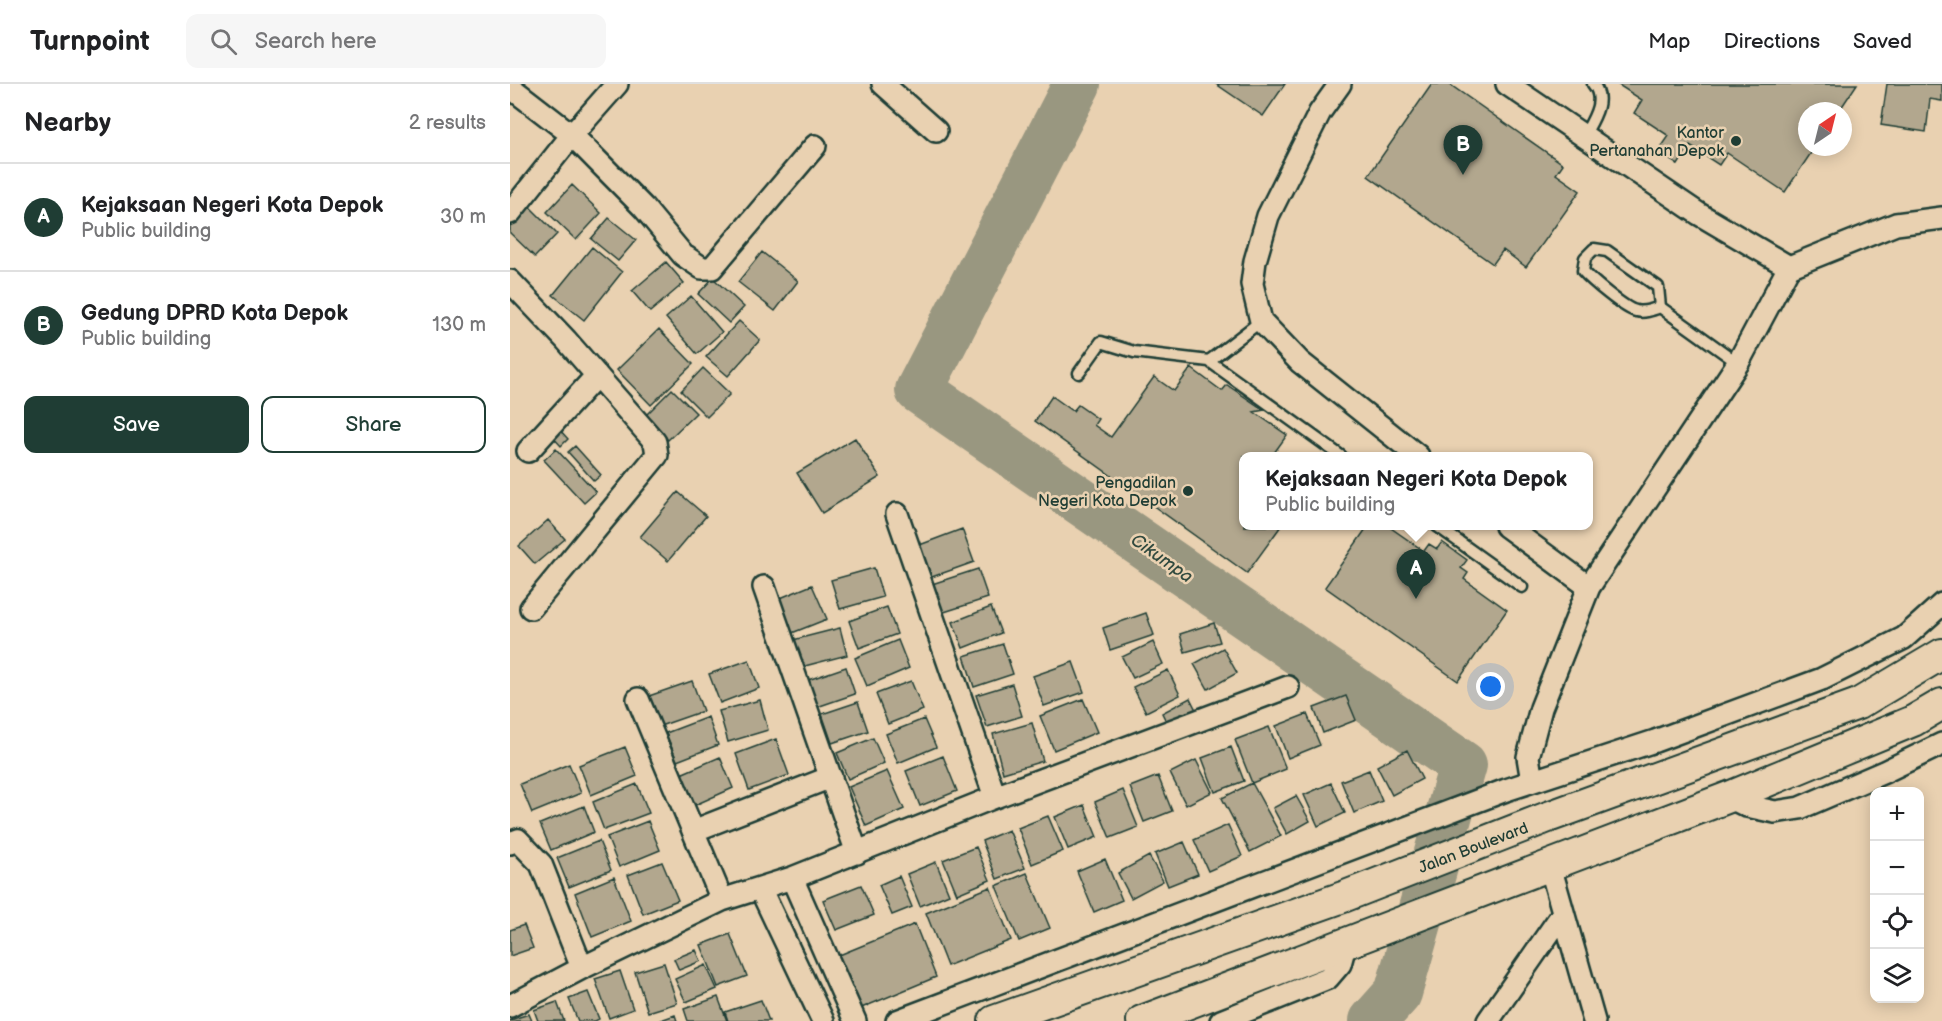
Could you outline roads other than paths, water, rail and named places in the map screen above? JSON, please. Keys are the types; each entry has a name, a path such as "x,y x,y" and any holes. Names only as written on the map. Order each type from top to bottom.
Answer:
{"main road":[{"name":"Jalan Boulevard","path":"994,1021 1343,897 1548,817 1858,704 1942,654"},
{"path":"1142,1021 1729,797 1913,721 1942,704"},
{"path":"1343,897 1353,939"}],"street":[{"path":"510,213 572,135 617,84"},
{"path":"883,84 936,131"},
{"path":"1340,84 1320,112 1268,216 1255,261 1252,284 1261,321 1300,362 1413,452"},
{"path":"1507,84 1699,214 1789,267"},
{"path":"510,87 572,135 644,208 683,255 702,268 712,268 815,146"},
{"path":"1532,782 1528,757 1541,708 1590,587 1738,363 1789,267 1896,224 1942,218"},
{"path":"510,281 655,442 657,455 531,608"},
{"path":"528,451 597,375"},
{"path":"897,514 995,797"},
{"path":"1513,530 1590,587"},
{"path":"764,587 857,853"},
{"path":"897,1021 1532,782 1655,741 1822,679 1904,638 1942,604"},
{"path":"510,1006 722,900 792,878 995,797 1288,687"},
{"path":"638,699 722,900"},
{"path":"1729,797 1747,806 1775,813 1800,808 1942,744"},
{"path":"693,831 831,777"},
{"path":"510,843 518,840 541,864 582,968"},
{"path":"1551,866 1594,1021"},
{"path":"792,878 855,1021"},
{"path":"760,888 823,1021"},
{"path":"1488,1021 1563,913"},
{"path":"1221,1021 1328,978 1341,964 1353,939"},
{"path":"798,970 827,957"}],"lane":[{"path":"1584,136 1597,111 1599,101 1598,90 1593,84"},
{"path":"1660,307 1648,311 1635,311 1591,281 1583,271 1585,258 1594,249 1607,250 1628,264 1658,287 1660,307 1738,363"},
{"path":"1209,361 1261,321"},
{"path":"1079,373 1101,342 1134,352 1209,361 1335,452"},
{"path":"1444,530 1522,587"}],"waterway":[{"name":"Cikumpa","path":"1077,84 919,390 1463,765 1398,993 1373,1021"}],"place":[{"name":"Kantor Pertanahan Depok","path":"1736,141"},
{"name":"Gedung DPRD Kota Depok","path":"1463,175"},
{"name":"Pengadilan Negeri Kota Depok","path":"1188,491"},
{"name":"Kejaksaan Negeri Kota Depok","path":"1416,599"}]}
